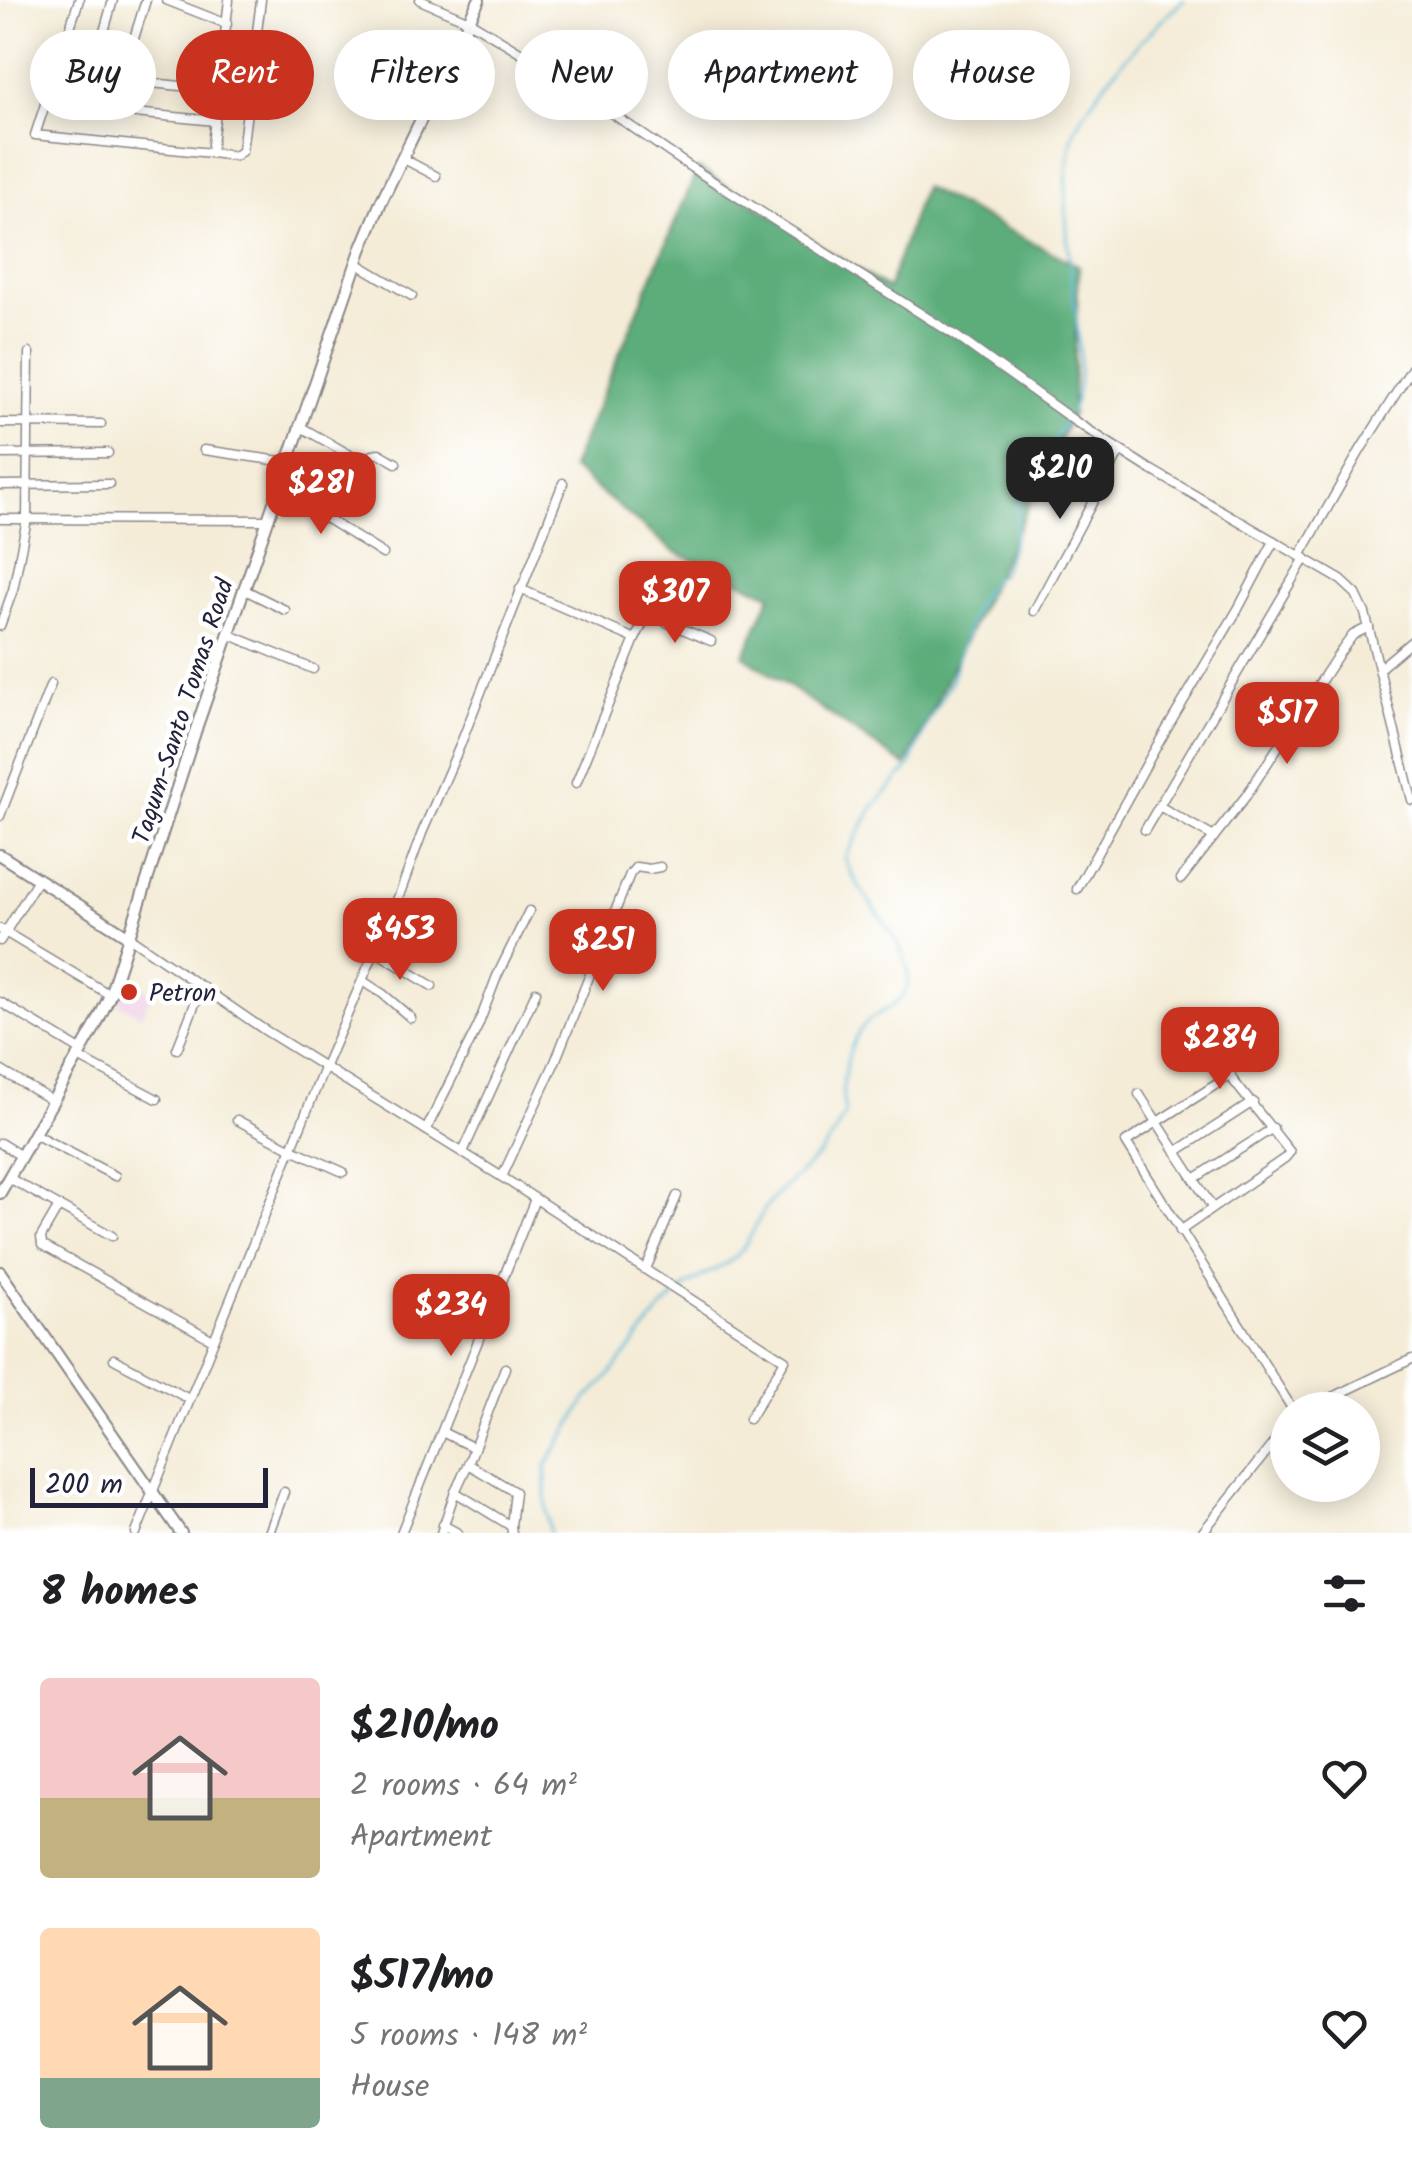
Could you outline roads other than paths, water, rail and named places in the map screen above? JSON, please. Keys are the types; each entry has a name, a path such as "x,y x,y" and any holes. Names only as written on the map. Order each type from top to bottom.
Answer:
{"main road":[{"name":"Tagum-Santo Tomas Road","path":"0,1193 110,995 243,589 356,263 479,0"},
{"path":"0,855 129,937"},
{"path":"0,1272 181,1533"}],"street":[{"path":"69,30 79,0"},
{"path":"104,30 113,0"},
{"path":"136,30 146,0"},
{"path":"166,0 226,24"},
{"path":"225,30 229,0"},
{"path":"40,120 35,135 235,156 242,151 261,0"},
{"path":"420,0 469,21 534,61 706,178 924,316 1120,451 1341,580 1356,594 1366,613 1412,800"},
{"path":"156,115 215,121 211,153"},
{"path":"402,158 436,176"},
{"path":"356,263 412,296"},
{"path":"0,626 13,590 27,519 29,353"},
{"path":"1145,830 1302,557 1331,499 1412,368"},
{"path":"0,423 101,424"},
{"path":"300,426 359,460 379,453 396,463"},
{"path":"204,450 287,462"},
{"path":"1034,611 1120,451"},
{"path":"0,454 108,452"},
{"path":"136,1533 563,483"},
{"path":"0,485 109,484"},
{"path":"278,488 383,554"},
{"path":"0,520 267,520"},
{"path":"1076,889 1274,541"},
{"path":"243,589 286,610"},
{"path":"520,589 635,638"},
{"path":"576,783 646,619 654,617 711,641"},
{"path":"1181,879 1246,796 1352,635 1369,627"},
{"path":"228,634 312,669"},
{"path":"1380,668 1412,641"},
{"path":"0,816 51,684"},
{"path":"1160,806 1214,837"},
{"path":"502,1177 554,1062 630,874 636,867 660,867"},
{"path":"38,879 2,934 110,995"},
{"path":"426,1130 529,910"},
{"path":"129,937 263,1029 502,1177 784,1360 749,1419"},
{"path":"374,951 432,986"},
{"path":"363,981 411,1018"},
{"path":"178,1049 202,986"},
{"path":"462,1152 536,992"},
{"path":"0,1002 156,1100"},
{"path":"1178,1011 1290,1148 1289,1155 1180,1232"},
{"path":"0,1070 53,1101"},
{"path":"1231,1075 1126,1142 1282,1392"},
{"path":"1139,1094 1212,1207"},
{"path":"1176,1152 1252,1102"},
{"path":"237,1120 343,1172"},
{"path":"1194,1180 1273,1128"},
{"path":"34,1134 115,1176"},
{"path":"0,1143 21,1156"},
{"path":"9,1178 112,1236"},
{"path":"646,1269 677,1196"},
{"path":"401,1533 536,1199"},
{"path":"59,1206 40,1238 42,1244 213,1340"},
{"path":"114,1359 188,1399"},
{"path":"1343,1392 1412,1359"},
{"path":"458,1533 442,1529 506,1368"},
{"path":"442,1432 474,1448"},
{"path":"1202,1533 1270,1448"},
{"path":"454,1492 511,1530 515,1492 468,1464"},
{"path":"269,1533 284,1492"}],"waterway":[{"path":"1071,413 1080,353 1066,210 1070,147 1082,116 1105,83 1184,0"},
{"path":"682,1290 740,1253 767,1206 830,1140 845,1113 845,1073 855,1039 866,1023 904,994 908,984 904,957 845,858 873,807 910,766 950,683 974,608 1006,562 1016,532 1021,496 1066,422"},
{"path":"550,1533 546,1466 587,1398 677,1295"}],"place":[{"name":"Petron","path":"129,992"}]}
